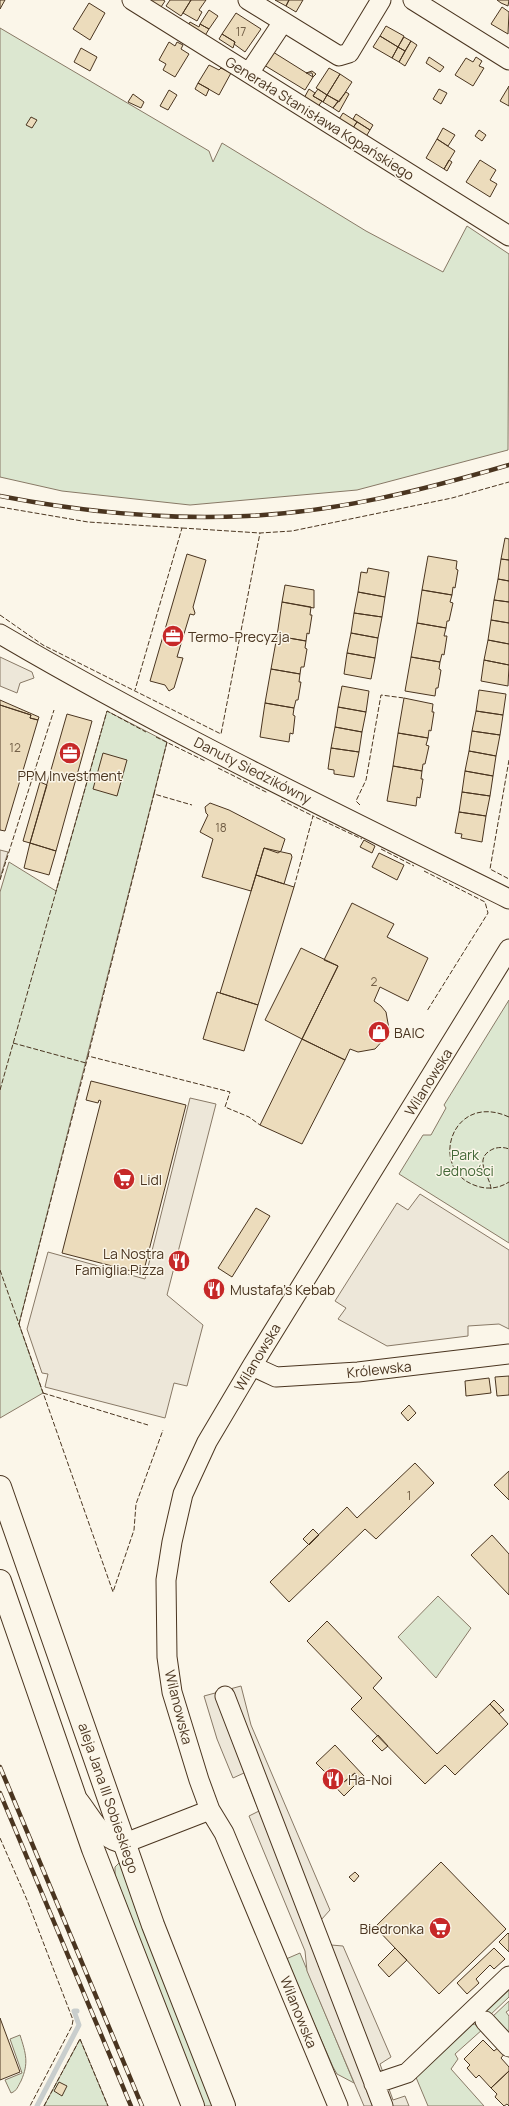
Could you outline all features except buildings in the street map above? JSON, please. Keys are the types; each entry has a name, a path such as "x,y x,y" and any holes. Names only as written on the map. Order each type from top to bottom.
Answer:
{"main road":[{"name":"aleja Jana III Sobieskiego","path":"0,1487 153,1925 224,2106"},
{"path":"0,1581 113,1902 193,2106"}],"street":[{"name":"Generała Stanisława Kopańskiego","path":"132,0 509,236"},
{"path":"248,0 339,56 349,53 381,0"},
{"path":"413,0 509,60"},
{"path":"249,73 283,22"},
{"name":"Danuty Siedzikówny","path":"0,634 57,668 203,745 509,899"},
{"name":"Wilanowska","path":"338,2106 224,1833 210,1810 199,1780 172,1692 168,1657 166,1580 172,1542 183,1494 207,1442 252,1366 509,950"},
{"name":"Królewska","path":"252,1366 276,1377 358,1372 509,1354"},
{"path":"225,1696 383,2106"},
{"path":"76,1796 107,1836 116,1844 125,1843 210,1810"},
{"path":"374,2084 407,2072 509,1976"},
{"path":"485,2022 509,2047"}],"green space":[{"path":"0,28 209,151 213,162 222,143 366,231 443,272 467,226 509,254 508,450 357,490 190,505 62,491 0,477"},
{"path":"107,711 167,742 19,1324 43,1393 0,1418 0,892 9,862 56,891"},
{"name":"Park Jedności","path":"509,1000 509,1243 399,1174 423,1135 431,1135 446,1108 444,1105"},
{"path":"438,1596 471,1628 436,1678 398,1637"},
{"path":"121,1861 213,2106 203,2106 115,1875 115,1867"},
{"path":"300,1953 354,2083 337,2074 333,2067 286,1959"},
{"path":"509,1981 509,1997 488,2017 485,2010"},
{"path":"509,2001 509,2010 506,2012 509,2016 509,2039 490,2019"},
{"path":"476,2024 483,2029 455,2054 458,2059 451,2069 484,2106 428,2106 415,2075 466,2025"},
{"path":"20,2035 25,2053 26,2064 21,2081 15,2091 11,2093 5,2080 22,2073 10,2039"},
{"path":"80,2039 108,2106 44,2106"}],"shaded area":[{"path":"0,657 32,672 34,678 20,683 17,693 0,686"},
{"path":"0,850 8,852 0,878"},
{"path":"190,1098 216,1104 167,1295 203,1325 187,1386 174,1383 165,1418 45,1387 48,1374 42,1373 27,1329 48,1252 145,1279"},
{"path":"420,1194 509,1250 509,1329 499,1324 468,1326 468,1336 387,1346 338,1319 346,1308 335,1301 397,1203 408,1210"},
{"path":"241,1686 251,1725 330,1910 321,1920 331,1945 343,1946 391,2057 380,2064 393,2100 405,2096 409,2106 364,2106 307,1971 305,1951 249,1816 259,1811 244,1773 233,1778 217,1739 204,1696"}],"waterway":[{"path":"37,2106 79,2025 74,2011 77,2011"}],"railway":[{"path":"0,496 31,502 92,510 154,516 216,517 280,514 347,505 380,498 445,483 509,465"},
{"path":"0,1767 142,2106"},
{"path":"0,1793 131,2106"}],"fence":[{"path":"182,528 260,533 292,531 452,498 509,482"},
{"path":"0,507 88,522 182,528 135,690"},
{"path":"0,615 43,645 221,734 260,533"},
{"path":"360,805 356,801 366,780 381,695 404,698"},
{"path":"0,880 54,710"},
{"path":"0,1090 107,711 146,732"},
{"path":"156,737 205,761"},
{"path":"167,742 154,794 192,805"},
{"path":"509,760 490,869 509,879"},
{"path":"218,768 268,793"},
{"path":"88,1056 154,794"},
{"path":"281,800 313,816"},
{"path":"294,887 313,816 362,839"},
{"path":"381,849 414,866"},
{"path":"424,871 485,902 488,913 427,1011"},
{"path":"13,1043 86,1063"},
{"path":"19,1324 88,1056 230,1092 225,1107 249,1117 260,1125"},
{"path":"509,1117 489,1112 473,1114 461,1123 453,1135 450,1149 452,1164 460,1176 474,1185 483,1188 492,1188 509,1182"},
{"path":"491,1189 484,1168 484,1158 487,1153 495,1148 509,1149"},
{"path":"0,1270 113,1592 134,1530 136,1504 163,1430"},
{"path":"43,1393 148,1425"},
{"path":"0,1838 27,1900 73,2020 72,2026 30,2106"},
{"path":"80,2039 108,2106"},
{"path":"44,2106 80,2039"}],"place":[{"name":"Termo-Precyzja","path":"173,636"},
{"name":"PPM Investment","path":"70,753"},
{"name":"BAIC","path":"379,1032"},
{"name":"Lidl","path":"124,1179"},
{"name":"La Nostra Famiglia Pizza","path":"179,1261"},
{"name":"Mustafa's Kebab","path":"214,1289"},
{"name":"Ha-Noi","path":"333,1779"},
{"name":"Biedronka","path":"440,1928"}]}
